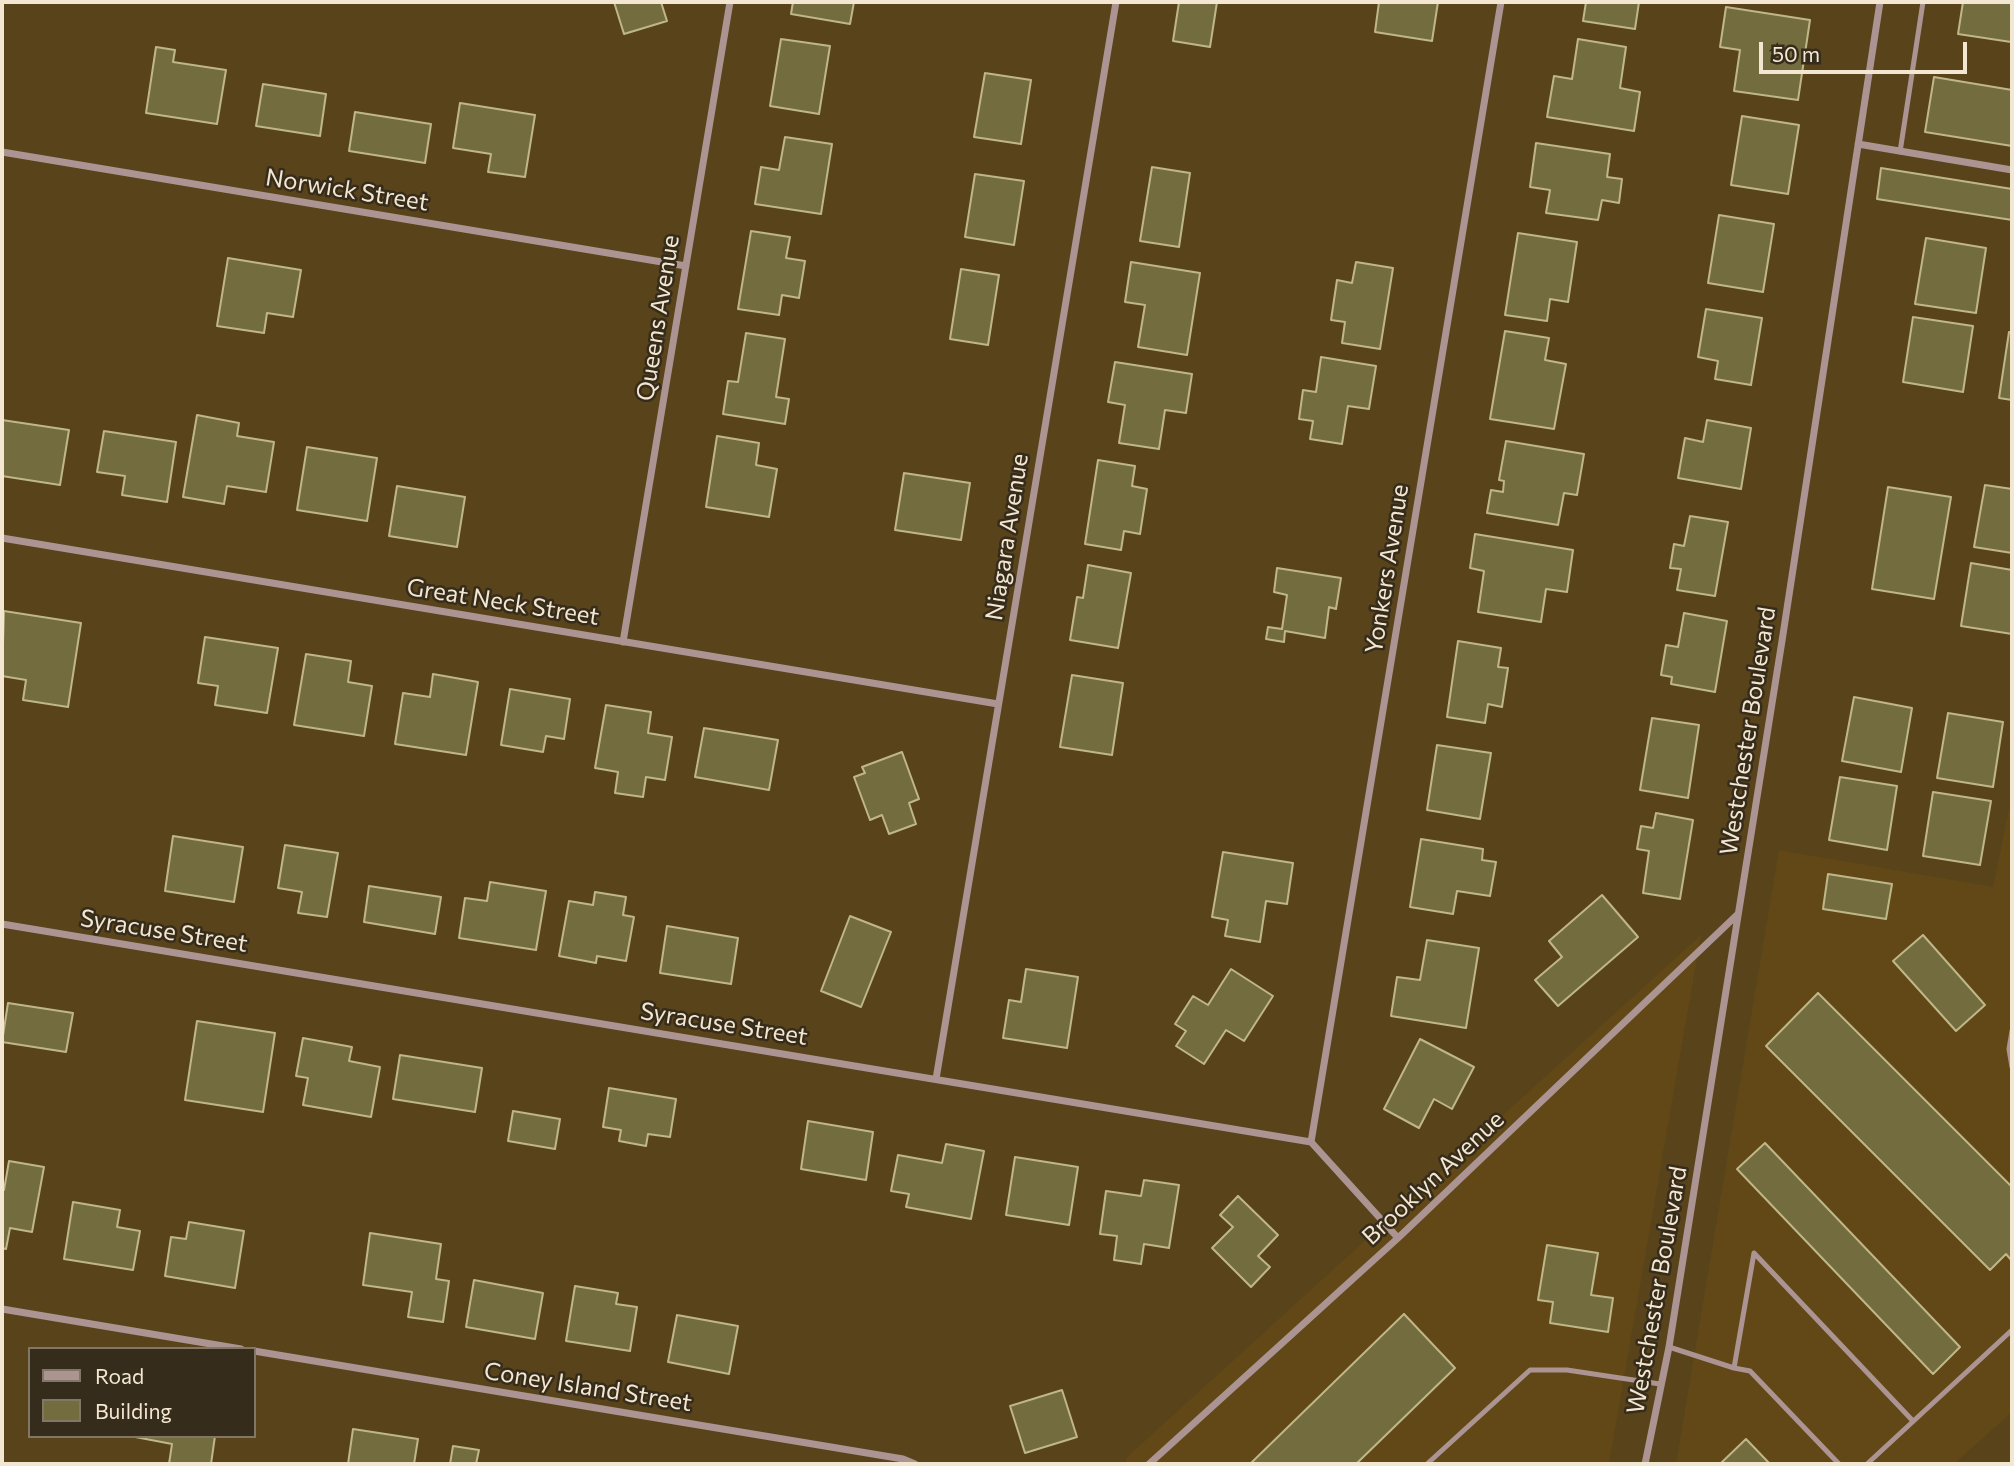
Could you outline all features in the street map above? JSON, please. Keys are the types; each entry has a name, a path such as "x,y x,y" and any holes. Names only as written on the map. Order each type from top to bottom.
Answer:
{"street":[{"name":"Queens Avenue","path":"624,642 730,2"},
{"name":"Niagara Avenue","path":"936,1079 1116,2"},
{"name":"Yonkers Avenue","path":"1311,1142 1501,2"},
{"name":"Westchester Boulevard","path":"1645,1464 1669,1347 1880,2"},
{"path":"1858,144 2012,170"},
{"name":"Norwick Street","path":"2,152 686,266"},
{"name":"Great Neck Street","path":"2,538 998,704"},
{"name":"Brooklyn Avenue","path":"1149,1464 1398,1238 1738,914"},
{"name":"Syracuse Street","path":"2,924 1311,1142"},
{"path":"1311,1142 1398,1238"},
{"path":"2,1309 230,1347"},
{"name":"Coney Island Street","path":"256,1351 903,1459 915,1464"}],"lane":[{"path":"1900,152 1923,2"},
{"path":"2012,1031 2009,1049 2012,1067"},
{"path":"1734,1368 1754,1253 1913,1421"},
{"path":"1867,1464 2012,1330"},
{"path":"1669,1347 1750,1371 1839,1464"},
{"path":"1427,1464 1530,1370 1567,1370 1660,1384"}],"shaded area":[{"path":"2012,795 2012,1412 1954,1464 1676,1464 1779,850 1993,887"},
{"path":"1701,935 1609,1464 1129,1464 1125,1459"}],"building":[{"path":"614,2 661,2 667,21 624,34"},
{"path":"793,2 854,2 850,24 791,14"},
{"path":"1179,2 1217,2 1210,47 1173,41"},
{"path":"1379,2 1438,2 1432,41 1375,32"},
{"path":"1586,2 1639,2 1635,29 1583,21"},
{"path":"1963,2 2012,2 2011,42 1958,34"},
{"path":"1726,7 1810,20 1798,100 1734,91 1740,50 1720,47"},
{"path":"781,39 830,46 819,114 770,106"},
{"path":"1578,39 1626,47 1620,88 1640,92 1634,131 1547,117 1554,76 1572,79"},
{"path":"156,47 175,50 173,62 226,70 217,124 146,113"},
{"path":"985,73 1031,80 1021,144 974,137"},
{"path":"1934,77 2012,90 2012,146 1925,132"},
{"path":"263,84 326,94 320,136 256,126"},
{"path":"460,103 535,115 525,177 488,172 491,154 453,148"},
{"path":"355,112 431,124 425,163 349,151"},
{"path":"1742,116 1799,125 1788,194 1731,185"},
{"path":"785,137 832,144 821,214 755,204 761,167 779,170"},
{"path":"1536,143 1610,154 1607,177 1622,179 1619,203 1602,200 1598,220 1546,213 1550,190 1530,187"},
{"path":"1152,167 1190,173 1179,247 1140,241"},
{"path":"1881,168 2012,189 2012,220 1877,199"},
{"path":"975,174 1024,181 1014,245 965,237"},
{"path":"1719,215 1774,224 1763,292 1708,283"},
{"path":"751,231 790,237 786,258 805,261 799,298 782,295 779,315 738,309"},
{"path":"1518,233 1577,242 1568,302 1550,299 1547,321 1505,315"},
{"path":"1926,238 1986,248 1976,313 1915,304"},
{"path":"228,258 301,270 293,317 267,313 264,333 217,326"},
{"path":"1131,262 1200,273 1187,355 1138,347 1145,305 1125,302"},
{"path":"1356,262 1393,268 1380,349 1342,343 1345,322 1331,320 1337,280 1352,283"},
{"path":"961,269 999,275 988,345 950,339"},
{"path":"1706,309 1762,318 1751,385 1715,379 1718,361 1698,357"},
{"path":"1913,317 1973,326 1963,392 1903,382"},
{"path":"1505,331 1549,338 1545,360 1566,364 1554,429 1490,419"},
{"path":"2009,332 2012,332 2012,400 1999,398"},
{"path":"746,333 785,339 776,397 789,399 785,424 723,414 728,381 738,382"},
{"path":"1321,357 1376,366 1369,409 1348,406 1342,444 1310,439 1313,421 1299,419 1303,390 1316,392"},
{"path":"1115,362 1192,374 1186,413 1165,410 1159,449 1119,443 1125,405 1108,402"},
{"path":"197,415 239,423 237,436 274,442 266,492 227,486 224,504 183,497"},
{"path":"2,420 69,430 60,485 2,476"},
{"path":"1707,420 1751,428 1741,489 1678,478 1685,438 1703,442"},
{"path":"104,431 176,442 167,502 122,495 125,476 97,472"},
{"path":"717,436 759,443 756,465 777,469 769,517 706,507"},
{"path":"1506,441 1584,454 1577,495 1564,493 1558,525 1487,513 1491,490 1503,492 1504,481 1499,480"},
{"path":"307,447 377,458 367,521 297,510"},
{"path":"1098,460 1135,466 1132,486 1147,489 1140,534 1124,531 1121,550 1085,544"},
{"path":"904,473 970,483 961,540 895,530"},
{"path":"1985,485 2012,489 2012,553 1974,547"},
{"path":"397,486 465,497 457,547 389,536"},
{"path":"1888,487 1951,497 1934,599 1872,589"},
{"path":"1690,516 1728,522 1715,596 1677,590 1681,569 1670,568 1674,544 1684,546"},
{"path":"1475,534 1573,550 1567,592 1546,589 1541,622 1478,612 1484,571 1470,568"},
{"path":"1971,563 2012,570 2012,634 1961,626"},
{"path":"1088,565 1131,573 1118,648 1070,640 1077,597 1083,598"},
{"path":"1277,568 1341,578 1336,609 1329,607 1325,638 1285,631 1284,642 1266,639 1268,627 1282,629 1287,595 1274,592"},
{"path":"4,611 81,623 68,707 23,700 26,680 2,676"},
{"path":"1684,613 1727,621 1715,692 1671,684 1672,677 1661,675 1666,645 1678,647"},
{"path":"205,637 278,648 267,713 215,705 218,686 198,683"},
{"path":"1458,641 1501,648 1498,667 1508,668 1502,707 1488,704 1485,723 1447,717"},
{"path":"306,654 351,661 348,682 372,686 364,736 294,725"},
{"path":"433,674 478,682 466,755 395,744 403,693 430,697"},
{"path":"1072,675 1123,683 1112,755 1060,747"},
{"path":"510,689 570,699 564,739 546,736 543,752 501,745"},
{"path":"1854,697 1912,708 1901,772 1842,761"},
{"path":"606,705 651,712 648,733 672,737 665,780 646,777 643,797 615,793 618,772 595,768"},
{"path":"1948,713 2003,722 1993,787 1937,778"},
{"path":"1652,718 1699,725 1688,798 1640,790"},
{"path":"704,728 778,740 769,790 695,777"},
{"path":"1437,745 1491,753 1480,819 1427,810"},
{"path":"902,752 919,799 909,803 916,824 889,834 882,815 870,820 854,777 865,773 862,767"},
{"path":"1840,777 1897,786 1887,850 1829,840"},
{"path":"1933,792 1991,801 1980,865 1923,856"},
{"path":"1656,813 1693,820 1680,899 1643,893 1649,851 1637,849 1641,826 1653,828"},
{"path":"173,836 243,847 234,902 165,891"},
{"path":"1421,839 1483,849 1482,860 1496,862 1490,896 1457,891 1453,914 1410,907"},
{"path":"285,845 338,853 327,917 298,913 302,892 278,888"},
{"path":"1223,852 1293,863 1287,904 1266,901 1260,942 1225,936 1228,920 1212,917"},
{"path":"1828,874 1892,884 1886,919 1823,909"},
{"path":"490,882 546,891 536,950 459,938 465,898 487,901"},
{"path":"369,886 441,897 435,934 364,922"},
{"path":"595,892 626,897 623,915 634,917 626,961 597,956 596,963 559,956 569,901 593,905"},
{"path":"1602,895 1638,937 1558,1006 1535,980 1562,957 1549,941"},
{"path":"850,916 891,932 861,1007 821,991"},
{"path":"667,926 738,938 731,984 660,973"},
{"path":"1923,935 1985,1005 1956,1031 1893,961"},
{"path":"1427,940 1479,948 1466,1028 1391,1016 1397,977 1420,980"},
{"path":"1026,969 1078,977 1067,1048 1003,1038 1009,1000 1021,1002"},
{"path":"1231,969 1273,996 1244,1041 1226,1030 1204,1064 1176,1046 1186,1031 1175,1024 1193,996 1208,1005"},
{"path":"1818,993 2012,1187 2012,1261 2006,1254 1990,1270 1766,1046"},
{"path":"8,1003 73,1013 66,1052 2,1042"},
{"path":"197,1021 275,1033 263,1112 185,1100"},
{"path":"303,1038 352,1047 349,1061 380,1067 371,1117 303,1105 308,1078 296,1076"},
{"path":"1420,1039 1474,1067 1452,1109 1434,1099 1419,1128 1384,1109"},
{"path":"400,1055 482,1068 475,1112 393,1099"},
{"path":"609,1088 676,1099 670,1137 648,1134 646,1146 619,1141 621,1130 603,1127"},
{"path":"513,1111 560,1119 555,1149 508,1141"},
{"path":"808,1121 873,1132 866,1180 801,1169"},
{"path":"1765,1143 1960,1347 1933,1374 1737,1169"},
{"path":"946,1144 984,1151 971,1219 906,1207 909,1194 891,1191 898,1155 942,1163"},
{"path":"1015,1157 1078,1167 1069,1225 1006,1215"},
{"path":"9,1161 44,1167 32,1232 10,1228 6,1249 2,1248 2,1190"},
{"path":"1144,1180 1179,1185 1169,1248 1144,1244 1141,1264 1114,1260 1117,1236 1100,1234 1106,1191 1141,1196"},
{"path":"1238,1196 1278,1235 1258,1256 1270,1267 1251,1287 1212,1248 1233,1227 1220,1215"},
{"path":"73,1202 120,1210 117,1227 140,1231 133,1270 64,1259"},
{"path":"189,1222 244,1231 235,1288 165,1276 171,1237 186,1239"},
{"path":"370,1233 441,1244 436,1279 449,1281 443,1322 408,1317 412,1292 363,1285"},
{"path":"1547,1245 1598,1253 1591,1295 1613,1298 1608,1332 1550,1323 1553,1302 1538,1300"},
{"path":"474,1280 543,1293 535,1339 466,1327"},
{"path":"575,1286 618,1293 616,1304 637,1307 630,1351 566,1341"},
{"path":"1404,1314 1455,1368 1356,1464 1250,1464"},
{"path":"677,1315 738,1326 729,1374 668,1362"},
{"path":"1062,1390 1077,1437 1025,1453 1010,1406"},
{"path":"353,1429 418,1439 414,1464 348,1464"},
{"path":"140,1438 215,1438 211,1464 169,1464 172,1444"},
{"path":"1746,1439 1770,1464 1720,1464"},
{"path":"453,1446 479,1450 476,1464 450,1464"}]}
